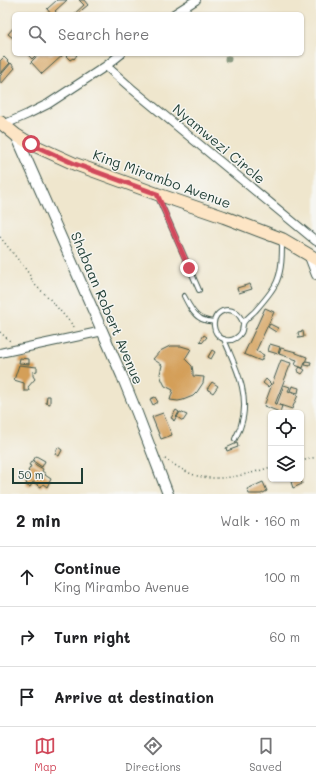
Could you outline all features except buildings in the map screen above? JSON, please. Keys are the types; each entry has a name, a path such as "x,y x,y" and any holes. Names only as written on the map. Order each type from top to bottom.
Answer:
{"main road":[{"name":"King Mirambo Avenue","path":"1,124 31,144 75,164 282,239 312,257"}],"street":[{"path":"177,12 196,0"},
{"path":"1,124 28,114 48,104 106,66 118,56"},
{"name":"Nyamwezi Circle","path":"106,66 316,241"},
{"name":"Shabaan Robert Avenue","path":"16,135 137,413 168,494"},
{"path":"312,257 316,275"},
{"path":"0,353 102,331"}],"lane":[{"path":"157,194 199,290"},
{"path":"243,323 267,297 277,282 280,271 282,239"},
{"path":"184,296 200,319 214,322"},
{"path":"232,310 242,317 243,329 236,338 230,340 224,339 219,337 216,333 214,322 216,316 220,312 232,310"},
{"path":"224,339 243,387 244,412 242,424 235,439"}],"path":[{"path":"0,237 27,271 34,284 48,297 82,336"},
{"path":"0,332 19,348"},
{"path":"152,452 197,476 207,478 234,477 268,468"},
{"path":"304,460 316,457"}],"route":[{"path":"31,144 75,164 157,194 189,268"}]}
